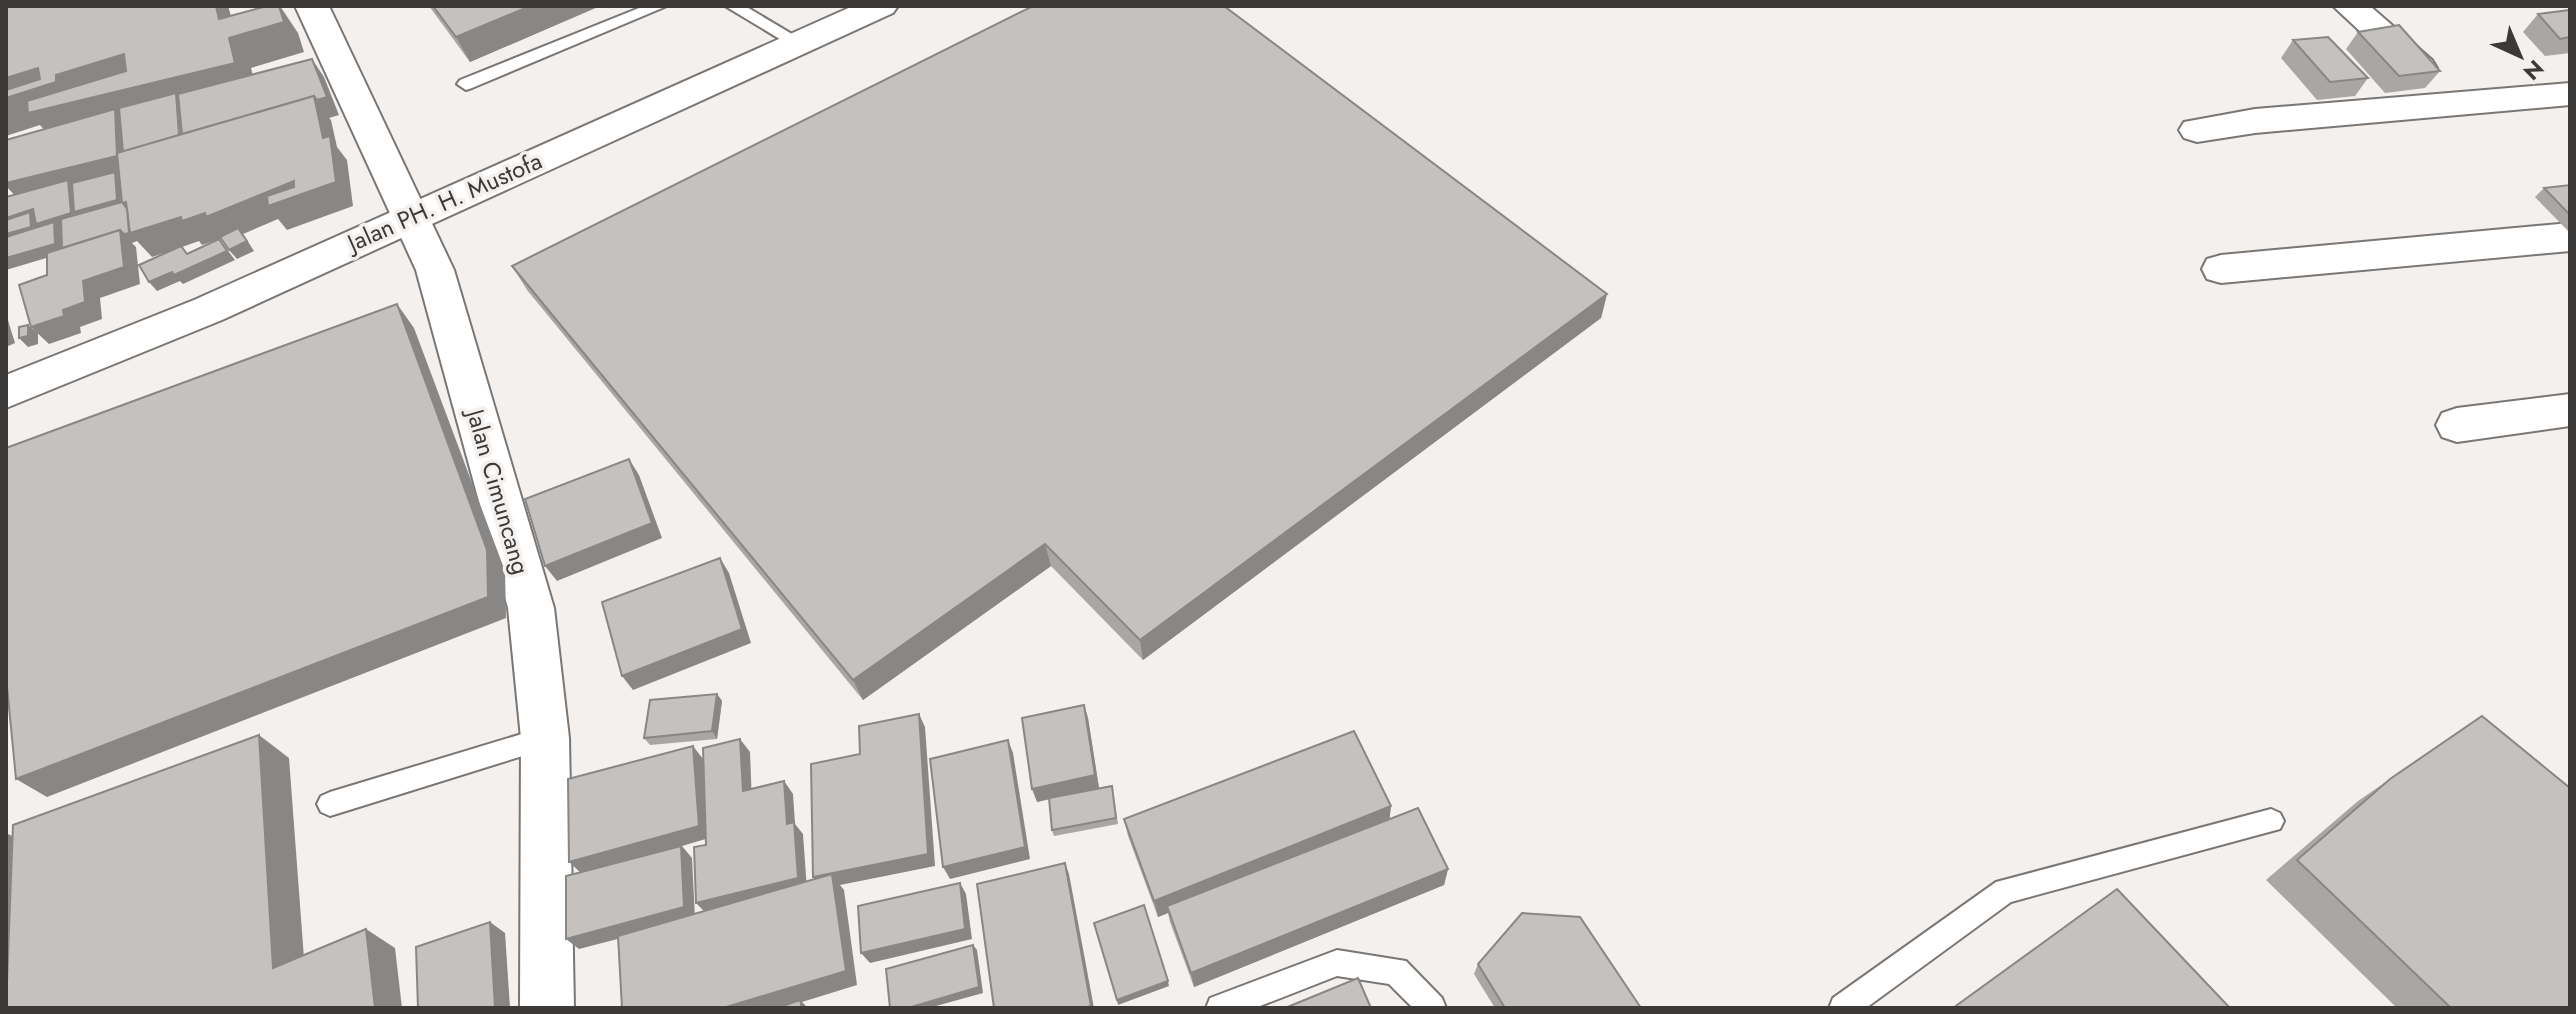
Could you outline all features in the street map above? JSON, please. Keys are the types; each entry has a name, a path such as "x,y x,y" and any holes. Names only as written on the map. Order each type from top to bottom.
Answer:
{"main road":[{"name":"Jalan Cimuncang","path":"312,6 435,270 531,608 545,738 547,1008"},
{"name":"Jalan PH. H. Mustofa","path":"6,392 208,310 881,6"},
{"path":"2350,6 2460,104"},
{"path":"2197,130 2255,121 2570,94"},
{"path":"2221,269 2570,237"},
{"path":"2457,425 2570,410"}],"lane":[{"path":"466,84 659,6"},
{"path":"733,6 799,43"},
{"path":"330,804 545,738"},
{"path":"1843,1008 2005,891 2271,821"},
{"path":"1220,1008 1337,963 1396,971 1432,1008"}],"building":[{"path":"6,6 216,6 219,19 267,6 279,6 284,22 229,38 235,63 28,113 27,101 126,71 124,54 56,75 56,82 6,98 6,90 40,79 38,68 6,78"},
{"path":"433,6 530,6 456,37"},
{"path":"1033,6 1224,6 1607,294 1140,640 1045,544 853,680 512,266"},
{"path":"2570,10 2570,37 2560,39 2538,14"},
{"path":"2399,25 2440,71 2399,76 2358,32"},
{"path":"2328,37 2368,78 2330,82 2293,40"},
{"path":"312,59 327,97 317,100 314,96 182,134 178,94"},
{"path":"176,93 179,135 123,152 119,108"},
{"path":"314,96 323,138 330,136 336,182 268,206 267,196 294,187 294,181 206,217 205,213 182,221 181,217 130,233 126,202 122,203 117,153"},
{"path":"115,109 117,156 6,183 6,140"},
{"path":"115,172 117,200 74,212 72,183"},
{"path":"68,180 71,213 36,224 33,209 6,218 6,197"},
{"path":"2570,185 2570,215 2544,188"},
{"path":"122,202 127,209 129,233 124,234 120,230 62,248 61,219"},
{"path":"30,212 31,227 6,234 6,220"},
{"path":"54,222 55,244 6,258 6,237"},
{"path":"238,228 247,241 229,250 220,237"},
{"path":"120,230 124,267 83,281 85,302 63,310 64,316 31,327 19,285 47,275 47,253"},
{"path":"219,239 227,251 174,275 172,272 149,282 139,265 181,246 187,254"},
{"path":"397,304 487,550 488,597 16,779 6,676 6,448"},
{"path":"28,325 28,336 19,338 19,327"},
{"path":"629,459 652,523 545,566 525,499"},
{"path":"720,558 742,629 622,676 602,602"},
{"path":"717,694 712,731 644,738 650,700"},
{"path":"1084,705 1095,775 1032,789 1022,718"},
{"path":"919,714 928,854 813,877 811,764 860,754 859,726"},
{"path":"2482,716 2570,788 2570,1008 2451,1008 2297,860 2390,779"},
{"path":"1354,731 1391,806 1154,901 1124,819"},
{"path":"259,735 273,968 366,929 375,1008 6,1008 13,825"},
{"path":"740,739 743,791 784,781 787,824 794,822 798,878 696,903 694,847 706,845 703,748"},
{"path":"1008,740 1025,847 943,867 930,759"},
{"path":"693,746 699,826 569,862 568,779"},
{"path":"1112,786 1116,818 1052,830 1049,798"},
{"path":"1418,808 1448,869 1191,973 1167,906"},
{"path":"681,846 684,907 566,939 566,876"},
{"path":"1065,863 1091,1006 994,1008 977,884"},
{"path":"832,874 846,971 723,1008 622,1008 618,936"},
{"path":"960,883 965,929 861,953 858,906"},
{"path":"2117,889 2230,1008 1953,1008"},
{"path":"1144,905 1168,981 1117,1000 1094,923"},
{"path":"1522,913 1580,917 1641,1008 1505,1008 1478,964"},
{"path":"490,922 495,1008 418,1008 416,947"},
{"path":"973,945 979,987 908,1008 890,1008 886,969"},
{"path":"1358,978 1371,1008 1285,1008"},
{"path":"800,1000 802,1008 777,1008"}]}
